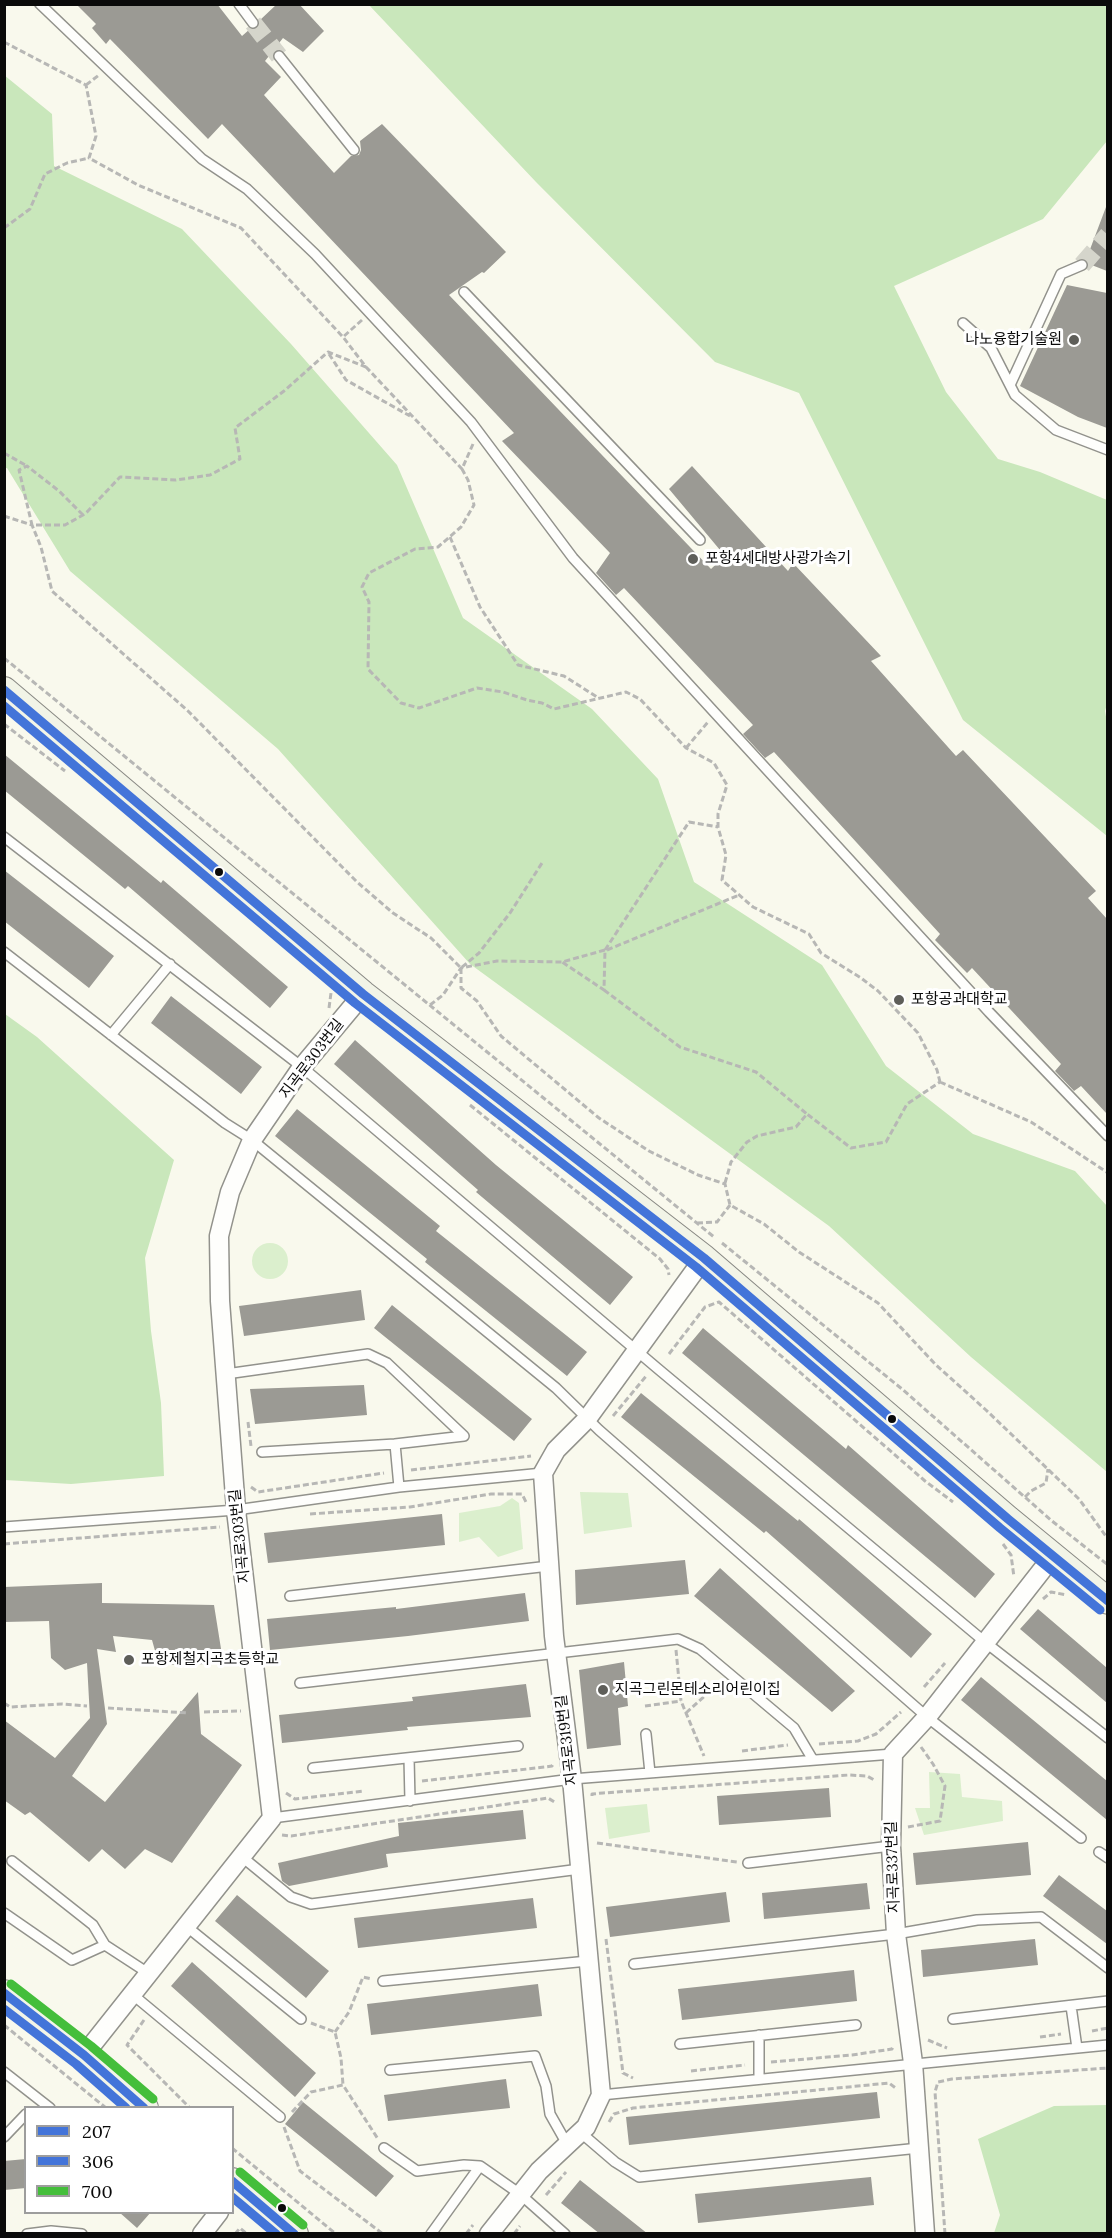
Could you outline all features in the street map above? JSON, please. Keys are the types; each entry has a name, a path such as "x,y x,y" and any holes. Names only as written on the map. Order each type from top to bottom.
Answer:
{"main road":[{"path":"4,690 363,994 704,1258 1107,1601"},
{"path":"4,1993 84,2055 143,2106"},
{"path":"235,2188 296,2234"}],"street":[{"name":"지곡로303번길","path":"275,1826 236,1510 220,1300 219,1236 230,1192 252,1140 302,1067 363,994"},
{"path":"543,1473 556,1450 587,1419 638,1352 704,1258"},
{"name":"지곡로319번길","path":"543,1473 556,1655 572,1779 601,2096"},
{"path":"893,1754 927,1717 1053,1556"},
{"name":"지곡로337번길","path":"893,1754 891,1846 896,1934 913,2063 925,2234"},
{"path":"84,2055 242,1856 275,1826"},
{"path":"489,2234 539,2171 586,2127 601,2096"},
{"path":"202,2234 217,2214"}],"lane":[{"path":"40,4 202,159 247,189 315,254 478,431 573,558 981,1003 1107,1136"},
{"path":"239,4 253,22"},
{"path":"279,56 354,150"},
{"path":"1010,385 1061,274 1082,265"},
{"path":"464,292 700,540"},
{"path":"963,322 991,348 1015,395 1056,430 1107,450"},
{"path":"4,837 302,1067 985,1642 1107,1738"},
{"path":"4,952 225,1123 252,1140 556,1388 587,1419 927,1717 1081,1838"},
{"path":"111,1035 170,964"},
{"path":"226,1374 368,1354 387,1363 464,1436 395,1444 262,1452"},
{"path":"395,1444 399,1487"},
{"path":"4,1527 236,1510 399,1487 543,1473"},
{"path":"290,1596 549,1566"},
{"path":"300,1683 675,1640 700,1649 794,1728 813,1760"},
{"path":"646,1734 650,1773"},
{"path":"313,1768 518,1746"},
{"path":"275,1826 410,1801 572,1779 893,1754"},
{"path":"409,1758 410,1801"},
{"path":"748,1863 891,1846"},
{"path":"1099,1852 1107,1858"},
{"path":"242,1856 291,1897 311,1904 580,1869"},
{"path":"12,1861 93,1924 105,1945 148,1973"},
{"path":"4,1912 72,1960 105,1945"},
{"path":"634,1964 896,1934 976,1920 1041,1917 1107,1968"},
{"path":"186,1926 301,2019"},
{"path":"383,1981 588,1961"},
{"path":"132,1994 281,2119"},
{"path":"953,2019 1107,2001"},
{"path":"1071,2006 1077,2048"},
{"path":"680,2044 856,2025"},
{"path":"759,2035 759,2079"},
{"path":"601,2096 1107,2045"},
{"path":"390,2070 535,2056 546,2086 550,2114 567,2144"},
{"path":"4,2072 48,2106"},
{"path":"34,2106 39,2099"},
{"path":"4,2137 24,2116"},
{"path":"580,2132 615,2162 639,2177 919,2148"},
{"path":"384,2148 417,2171 464,2165 480,2166 520,2194 565,2234"},
{"path":"431,2234 480,2166"},
{"path":"27,2234 51,2231 82,2234"}],"path":[{"path":"4,42 86,85 96,136 89,158"},
{"path":"4,228 30,209 45,174 67,163 89,158 138,185 240,228 343,337 366,367 462,469 468,480 474,505 461,527 438,547 415,549 369,573 362,587 369,602 368,669 401,703 419,708 477,688 503,692 542,703 554,709 626,692 640,699 686,748 714,763 727,785 718,814 718,827 726,855 722,880 753,907 809,934 821,953 878,991 918,1033 937,1070 940,1082"},
{"path":"343,337 370,313"},
{"path":"328,352 366,367"},
{"path":"328,352 346,380 414,418"},
{"path":"4,516 32,525 65,525 82,515 120,477 176,480 210,475 240,459 235,428 284,391 328,352"},
{"path":"462,469 478,431"},
{"path":"5,452 59,491 82,515"},
{"path":"27,466 19,470 32,525 41,547 52,591 188,711 357,882 393,913 431,938 462,968 461,988 477,1001 501,1036 599,1119 649,1150 698,1175 725,1184"},
{"path":"450,537 480,607 518,665 564,676 598,698"},
{"path":"4,658 902,1389 1024,1497 1107,1565"},
{"path":"686,748 716,714"},
{"path":"604,990 605,950 689,822 718,827"},
{"path":"430,1005 443,995 462,968 479,953 510,913 542,863"},
{"path":"462,968 497,961 562,962 605,950 739,895"},
{"path":"562,962 604,990 680,1047 756,1072 851,1148 885,1142 907,1104 940,1082"},
{"path":"940,1082 1031,1122 1107,1173"},
{"path":"464,1101 660,1259 668,1269 671,1282"},
{"path":"807,1114 796,1127 757,1136 747,1142 731,1162 725,1184 730,1205 764,1224 799,1252 878,1303 936,1365 1079,1499 1107,1539"},
{"path":"697,1223 717,1222 730,1205"},
{"path":"669,1354 705,1307 719,1302 889,1450 960,1507"},
{"path":"613,1416 647,1376"},
{"path":"248,1417 252,1452 262,1452"},
{"path":"411,1470 531,1457"},
{"path":"1024,1497 1046,1483 1048,1469"},
{"path":"246,1485 258,1492 384,1473"},
{"path":"307,1514 410,1507 491,1494 522,1494 529,1507"},
{"path":"4,1545 220,1527"},
{"path":"1001,1541 1011,1555 1012,1565"},
{"path":"675,1640 681,1701 704,1756"},
{"path":"686,1713 729,1674"},
{"path":"645,1706 681,1701"},
{"path":"4,1703 10,1707 62,1704 87,1706"},
{"path":"108,1708 188,1713"},
{"path":"204,1712 241,1711 242,1721"},
{"path":"819,1744 858,1741 876,1734 901,1712"},
{"path":"908,1817 908,1827 939,1821 945,1786 933,1764 919,1747 927,1739"},
{"path":"592,1805 592,1794 849,1774 867,1776 876,1780 876,1791"},
{"path":"286,1794 296,1799 366,1791"},
{"path":"275,1826 291,1836 548,1798 554,1800 560,1808"},
{"path":"596,1834 597,1843 748,1863"},
{"path":"605,1937 623,2073 632,2078 644,2077"},
{"path":"383,1981 363,1977 349,2012 335,2032 344,2085 384,2148"},
{"path":"147,2016 127,2045 188,2106"},
{"path":"301,2019 335,2032"},
{"path":"4,2025 104,2106"},
{"path":"1092,2031 1107,2028"},
{"path":"689,2072 746,2065"},
{"path":"945,2234 935,2092 938,2082 952,2079 1107,2068"},
{"path":"608,2124 614,2114 633,2108 889,2083 895,2086 899,2093"},
{"path":"344,2085 311,2092 281,2119 300,2170 383,2234"},
{"path":"234,2150 336,2234"},
{"path":"235,2234 240,2228 247,2234"}],"green space":[{"path":"369,5 1107,5 1107,141 1043,219 894,286 946,392 998,459 1040,472 1107,500 1108,701 1105,711 1108,728 1107,836 963,720 799,393 715,362 536,182"},
{"path":"4,75 52,114 54,166 182,229 291,344 397,465 463,618 592,709 658,779 694,882 822,965 886,1066 973,1134 1075,1171 1107,1206 1107,1472 971,1357 829,1226 470,964 278,749 70,571 5,468"},
{"path":"5,1014 37,1037 174,1160 145,1258 151,1331 161,1403 164,1476 71,1484 5,1480"},
{"path":"270,1243 283,1248 288,1261 283,1274 270,1279 257,1274 252,1261 257,1248"},
{"path":"580,1492 628,1493 632,1527 584,1534"},
{"path":"512,1498 519,1503 523,1549 498,1557 479,1537 459,1542 459,1513 500,1506"},
{"path":"929,1772 960,1774 962,1797 1002,1801 1003,1821 924,1835 915,1808 930,1808"},
{"path":"647,1804 650,1832 609,1839 605,1808"},
{"path":"1107,2105 1107,2233 994,2233 1000,2215 978,2139 1054,2106"}],"building":[{"name":"포항4세대방사광가속기","path":"76,4 217,4 242,36 250,29 257,28 259,21 277,4 299,4 324,31 303,52 283,38 265,61 281,77 264,95 334,173 351,156 359,155 360,141 382,124 506,252 484,273 482,272 449,295 711,569 725,556 669,489 692,466 788,571 793,563 881,656 871,661 956,756 963,750 1096,891 1088,898 1107,919 1107,1114 1081,1086 1074,1091 1055,1071 1061,1064 972,968 967,973 935,940 940,934 774,752 765,758 743,734 753,725 624,588 616,595 596,573 610,553 502,441 514,433 222,124 208,139 110,39 106,44 92,28 96,24"},
{"path":"1106,207 1107,271 1089,264 1086,260"},
{"name":"나노융합기술원","path":"1067,285 1107,293 1107,428 1078,417 1020,386"},
{"path":"4,754 161,883 163,880 288,987 270,1008 128,886 125,889 4,790"},
{"path":"4,870 114,956 89,988 4,921"},
{"path":"171,996 262,1067 241,1094 151,1023"},
{"path":"355,1040 496,1165 633,1277 610,1305 476,1192 478,1190 334,1064"},
{"path":"297,1109 440,1226 436,1231 587,1352 567,1376 425,1262 427,1259 275,1136"},
{"path":"361,1290 365,1320 244,1336 239,1306"},
{"path":"392,1305 532,1419 514,1441 374,1328"},
{"path":"703,1328 846,1449 848,1445 995,1574 975,1598 682,1353"},
{"path":"364,1385 367,1415 255,1424 250,1389"},
{"path":"641,1393 798,1521 799,1519 932,1634 911,1658 766,1531 764,1533 621,1417"},
{"path":"442,1514 445,1545 268,1563 264,1533"},
{"path":"685,1560 689,1594 576,1605 575,1570"},
{"path":"720,1568 855,1691 832,1712 694,1596"},
{"name":"포항제철지곡초등학교","path":"102,1583 102,1603 214,1605 222,1655 213,1664 159,1665 152,1640 113,1636 116,1652 97,1649 107,1724 72,1776 105,1802 198,1692 201,1734 242,1765 172,1863 145,1849 125,1869 102,1849 89,1862 30,1812 25,1815 4,1800 4,1720 55,1758 90,1718 87,1663 65,1670 51,1658 49,1621 4,1622 4,1587"},
{"path":"525,1593 529,1621 270,1650 267,1619 396,1607 396,1609"},
{"path":"1038,1609 1107,1668 1107,1703 1020,1629"},
{"name":"지곡그린몬테소리어린이집","path":"624,1662 628,1706 618,1708 621,1745 587,1749 579,1670"},
{"path":"981,1677 1107,1781 1107,1820 961,1700"},
{"path":"526,1684 531,1717 407,1727 408,1730 282,1743 279,1715 413,1701 412,1697"},
{"path":"829,1788 831,1817 719,1825 717,1796"},
{"path":"523,1810 526,1839 386,1854 388,1867 289,1886 282,1881 278,1863 399,1836 398,1823"},
{"path":"1028,1842 1031,1875 916,1885 913,1853"},
{"path":"1059,1875 1107,1911 1107,1944 1043,1896"},
{"path":"867,1883 870,1909 764,1919 762,1893"},
{"path":"726,1892 730,1922 610,1937 606,1907"},
{"path":"237,1895 329,1971 306,1998 215,1921"},
{"path":"533,1898 537,1928 358,1948 354,1918"},
{"path":"1035,1939 1038,1965 923,1977 921,1950"},
{"path":"192,1962 316,2073 295,2097 171,1986"},
{"path":"854,1970 857,2001 682,2020 678,1989"},
{"path":"538,1984 542,2016 371,2035 367,2004"},
{"path":"506,2079 510,2108 388,2121 384,2095"},
{"path":"877,2092 880,2118 629,2145 626,2117"},
{"path":"303,2102 394,2176 376,2197 285,2124"},
{"path":"24,2159 24,2188 4,2190 4,2161"},
{"path":"871,2177 874,2205 698,2223 695,2194"},
{"path":"580,2180 648,2234 600,2234 561,2203"},
{"path":"121,2214 149,2214 137,2228"}],"tunnel":[{"path":"253,23 279,56"},
{"path":"1082,265 1108,235"}],"transit line":[{"name":"207","path":"4,690 363,994 704,1258 1008,1519 1108,1601"},
{"name":"306","path":"4,706 355,1003 696,1267 1000,1528 1100,1610"},
{"name":"700","path":"11,1984 91,2046 153,2099"},
{"name":"207","path":"4,1993 84,2055 142,2106"},
{"name":"306","path":"4,2009 76,2064 124,2106"},
{"name":"700","path":"240,2172 303,2225"},
{"name":"207","path":"234,2183 294,2234"},
{"name":"306","path":"234,2199 276,2234"}],"place":[{"name":"나노융합기술원","path":"1074,340"},
{"name":"포항4세대방사광가속기","path":"693,559"},
{"name":"포항공과대학교","path":"899,1000"},
{"name":"포항제철지곡초등학교","path":"129,1660"},
{"name":"지곡그린몬테소리어린이집","path":"603,1690"}]}
